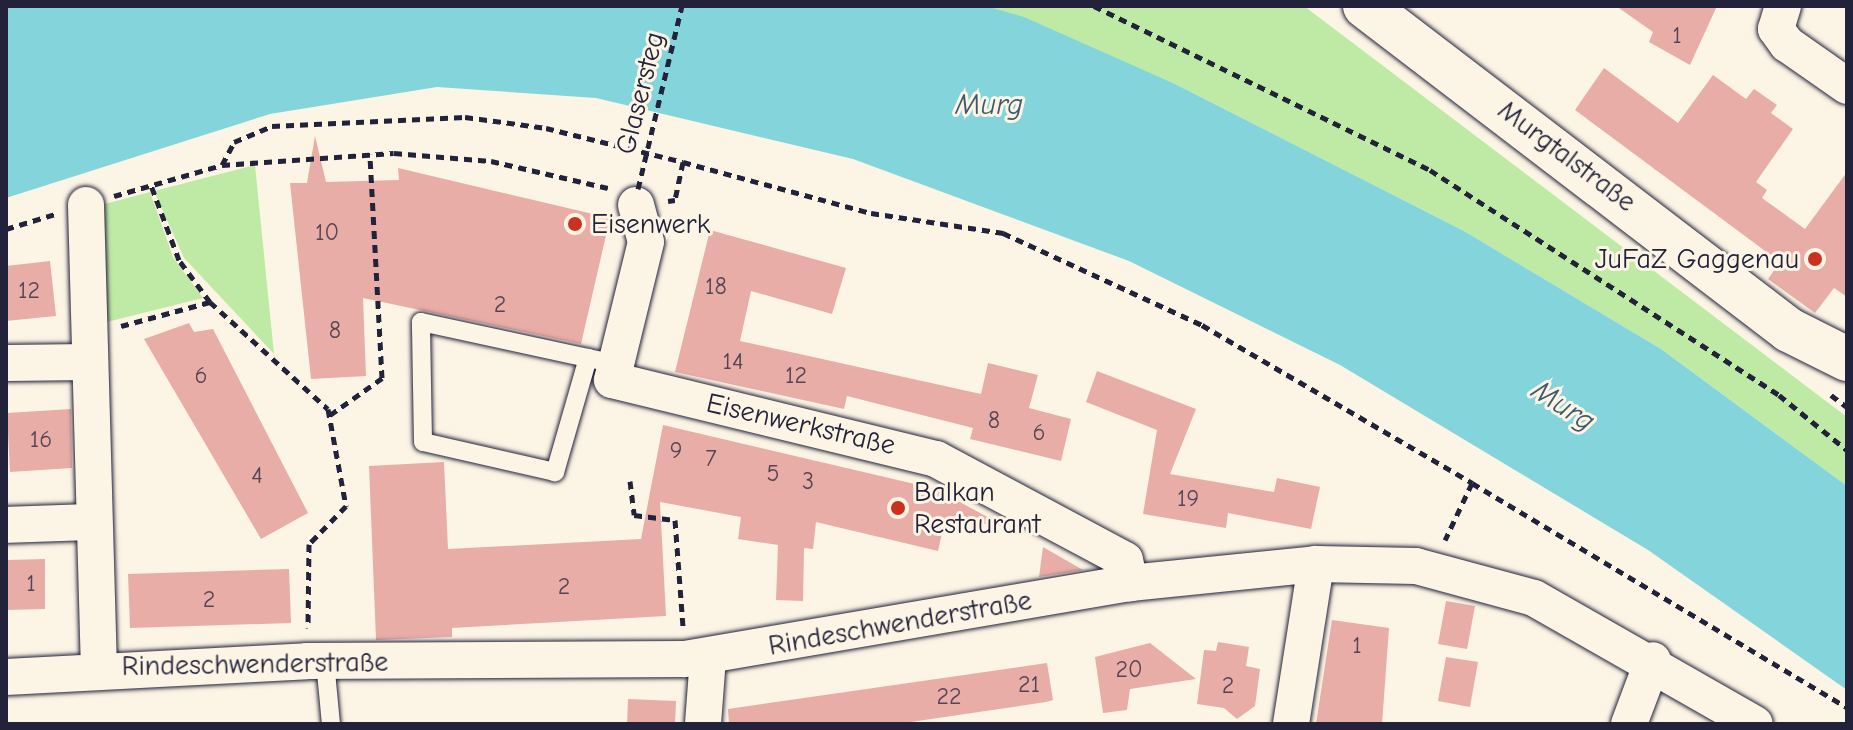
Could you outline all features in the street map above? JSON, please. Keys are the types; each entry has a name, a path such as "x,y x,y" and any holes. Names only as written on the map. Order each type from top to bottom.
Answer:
{"street":[{"name":"Murgtalstraße","path":"1365,6 1789,330 1847,359"},
{"path":"1783,6 1776,29 1787,44 1847,86"},
{"path":"602,361 646,242 637,197"},
{"path":"86,205 99,668"},
{"path":"6,363 89,347"},
{"name":"Eisenwerkstraße","path":"602,361 612,380 936,459 1125,560 1130,583"},
{"path":"6,525 94,522"},
{"path":"1291,724 1316,564"},
{"name":"Rindeschwenderstraße","path":"6,677 99,668 316,661 696,658 1130,583 1316,564 1438,569 1534,598 1653,660 1755,724"},
{"path":"696,658 703,724"},
{"path":"1629,724 1653,660"}],"lane":[{"path":"421,322 602,361 555,472 423,442 421,322"},
{"path":"316,661 331,724"}],"path":[{"name":"Glasersteg","path":"637,197 682,6"},
{"path":"1094,6 1430,170 1779,395 1847,450"},
{"path":"222,165 234,142 272,126 465,117 546,128 871,213 1003,233 1202,325 1847,707"},
{"path":"330,415 382,378 370,154"},
{"path":"6,229 222,165 370,154 491,161 637,197 675,200 683,162"},
{"path":"151,185 179,260 210,302 330,415 346,506 309,544 316,661"},
{"path":"89,347 210,302"},
{"path":"630,481 634,515 675,520 696,658"},
{"path":"1438,569 1449,520 1472,483"}],"green space":[{"path":"986,6 1304,6 1847,417 1847,486 1661,349 1464,231 1175,84"},
{"path":"255,165 274,354 184,258 154,191"},
{"path":"150,192 173,257 203,298 103,323 97,206"}],"water":[{"name":"Murg","path":"6,6 986,6 1024,17 1175,84 1464,231 1661,349 1847,486 1847,690 1648,550 1340,365 1129,261 853,159 596,98 437,87 270,114 6,198"}],"building":[{"path":"1616,6 1717,6 1690,65 1649,42 1653,32"},
{"path":"1604,68 1678,123 1713,75 1746,99 1754,89 1777,105 1771,113 1793,129 1756,182 1767,190 1762,198 1805,229 1847,172 1847,297 1834,288 1815,313 1768,279 1780,262 1575,110"},
{"path":"315,136 326,182 399,180 398,168 610,218 581,344 363,298 366,376 311,379 290,183 307,183"},
{"path":"710,230 846,268 832,314 751,291 740,341 981,394 988,363 1038,375 1029,408 1071,419 1061,461 970,439 973,428 847,396 844,409 675,372"},
{"path":"50,261 56,316 6,321 6,266"},
{"path":"189,323 194,332 213,329 308,513 261,539 144,339"},
{"path":"1097,371 1196,409 1170,474 1274,492 1277,478 1320,487 1311,529 1228,513 1226,528 1143,514 1157,430 1086,402"},
{"path":"71,409 72,468 10,472 7,413"},
{"path":"663,425 936,489 1004,526 945,520 938,551 816,522 813,549 804,548 803,601 776,600 778,545 738,539 741,517 660,502 666,616 452,628 452,637 376,640 369,466 444,462 448,549 641,539"},
{"path":"1043,547 1083,570 1039,577"},
{"path":"45,559 45,609 6,610 6,560"},
{"path":"289,569 291,623 130,628 128,574"},
{"path":"1446,601 1475,606 1467,649 1438,644"},
{"path":"1332,620 1389,628 1382,724 1316,724"},
{"path":"1218,642 1249,647 1246,666 1260,669 1255,706 1237,719 1224,708 1197,704 1204,650 1216,651"},
{"path":"1150,643 1196,679 1130,689 1127,710 1103,713 1095,657"},
{"path":"1446,657 1478,662 1470,707 1438,701"},
{"path":"1047,663 1053,700 1046,702 897,724 729,724 728,709"},
{"path":"628,699 676,701 675,724 627,724"}],"place":[{"name":"Eisenwerk","path":"575,224"},
{"name":"JuFaZ Gaggenau","path":"1815,259"},
{"name":"Balkan Restaurant","path":"898,508"}]}
